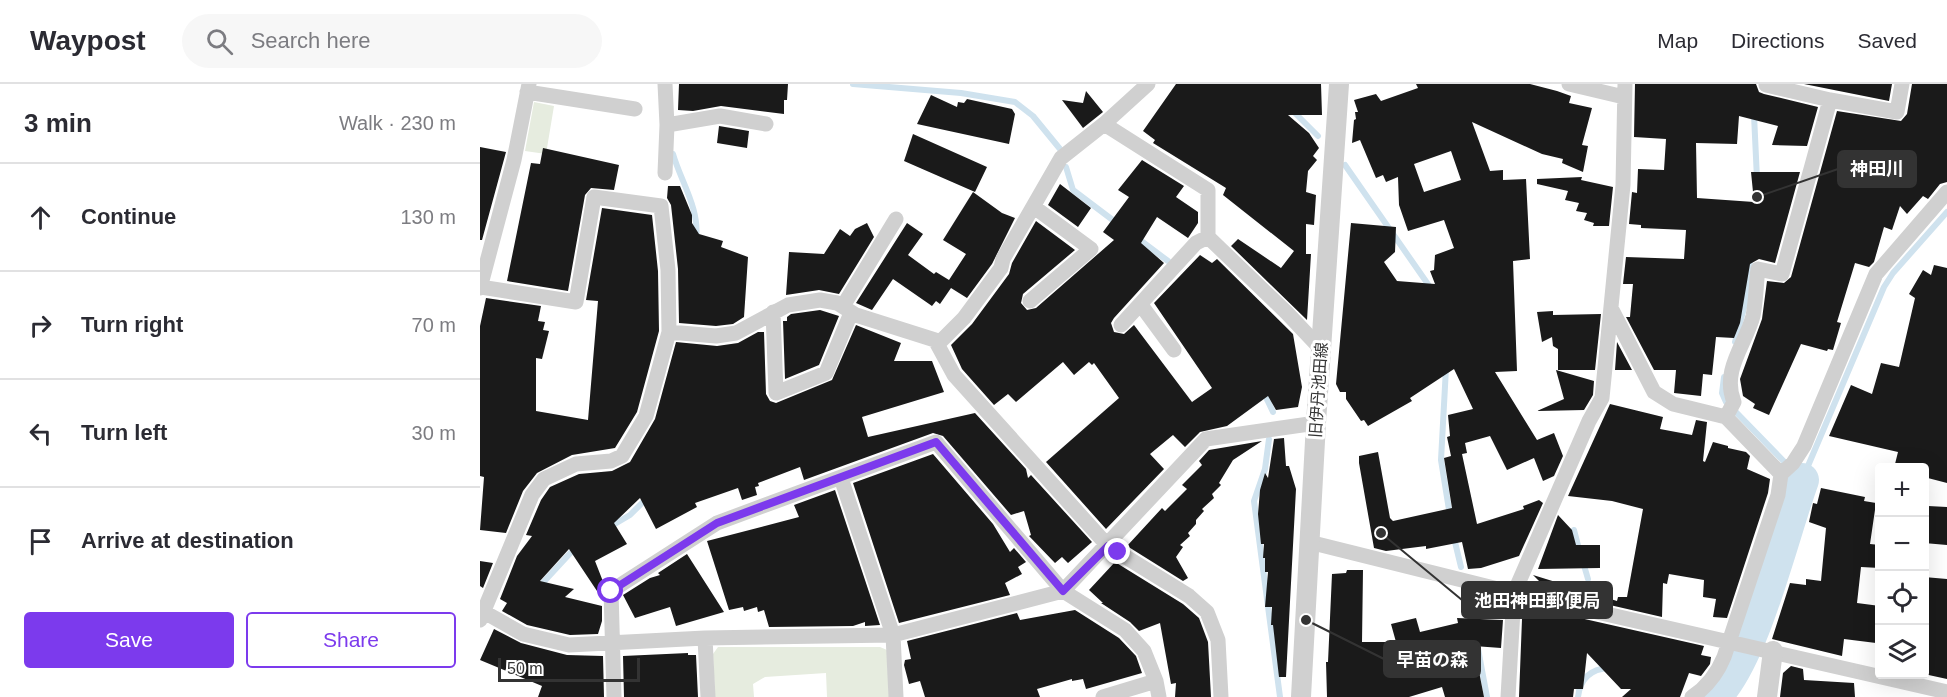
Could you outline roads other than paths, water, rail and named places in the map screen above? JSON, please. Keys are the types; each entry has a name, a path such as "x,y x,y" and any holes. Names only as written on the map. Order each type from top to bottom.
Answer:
{"street":[{"path":"665,84 667,125 665,173"},
{"path":"939,343 964,318 1001,268 1061,158 1104,124 1148,84"},
{"name":"旧伊丹池田線","path":"1301,697 1316,423 1339,84"},
{"path":"1508,697 1514,593 1580,442 1602,398 1611,308 1623,185 1624,90 1569,84"},
{"path":"1766,85 1897,112 1902,84"},
{"path":"635,109 528,88 514,160 480,287 576,302 594,197 663,201 668,270 669,332 646,416 622,456 611,461 576,464 544,479 532,495 482,616 523,634 569,645 705,638 892,635 1063,591 1206,440 1316,423"},
{"path":"1726,417 1734,402 1731,394 1733,363 1752,319 1758,269 1782,274 1830,100"},
{"path":"667,125 720,116 766,124"},
{"path":"1104,124 1208,190 1208,237 1321,349"},
{"path":"1692,697 1701,692 1716,673 1732,641 1787,468 1804,446 1876,274 1947,192"},
{"path":"1030,301 1091,249 1034,207"},
{"path":"773,312 776,393 826,373 847,310 896,219"},
{"path":"1121,325 1196,243 1208,237"},
{"path":"669,332 716,336 736,333 773,312 809,300 820,300 939,343"},
{"path":"1141,305 1174,350"},
{"path":"1611,308 1654,392 1673,404 1726,417 1787,468"},
{"path":"939,343 945,362 954,375 1108,546 1189,596 1207,612 1218,640 1221,697"},
{"path":"614,697 611,591 717,523 936,442 1063,591 1125,630 1144,651 1156,681 1159,697"},
{"path":"841,478 892,635 896,697"},
{"path":"1309,542 1514,593 1947,692"},
{"path":"705,638 708,697"},
{"path":"1767,650 1767,697"},
{"path":"1103,697 1156,681"}],"waterway":[{"path":"853,84 961,93 1015,102 1033,116 1060,149"},
{"path":"1292,110 1318,136"},
{"path":"1754,115 1757,179"},
{"path":"673,154 693,206 696,239"},
{"path":"1345,165 1432,290"},
{"path":"1066,167 1073,190 1118,224"},
{"path":"1734,410 1802,480 1884,287 1893,273 1947,212"},
{"path":"1136,237 1168,261"},
{"path":"1735,342 1746,300 1750,261"},
{"path":"1446,368 1441,460 1450,516"},
{"path":"1724,377 1722,393 1726,402"},
{"path":"1263,391 1273,412"},
{"path":"1269,439 1265,469 1254,501 1280,697"},
{"path":"1714,697 1728,679 1754,626 1802,480"},
{"path":"608,528 630,515 647,498"},
{"path":"1574,530 1580,553"},
{"path":"1454,538 1461,567"},
{"path":"539,587 575,548"},
{"path":"1583,562 1588,579"},
{"path":"1467,590 1473,625"},
{"path":"1476,638 1487,697"},
{"path":"1578,697 1581,685 1587,676 1596,670 1609,668"},
{"path":"1708,690 1721,690"}],"place":[{"name":"神田川","path":"1757,197"},
{"name":"池田神田郵便局","path":"1381,533"},
{"name":"早苗の森","path":"1306,620"}]}
